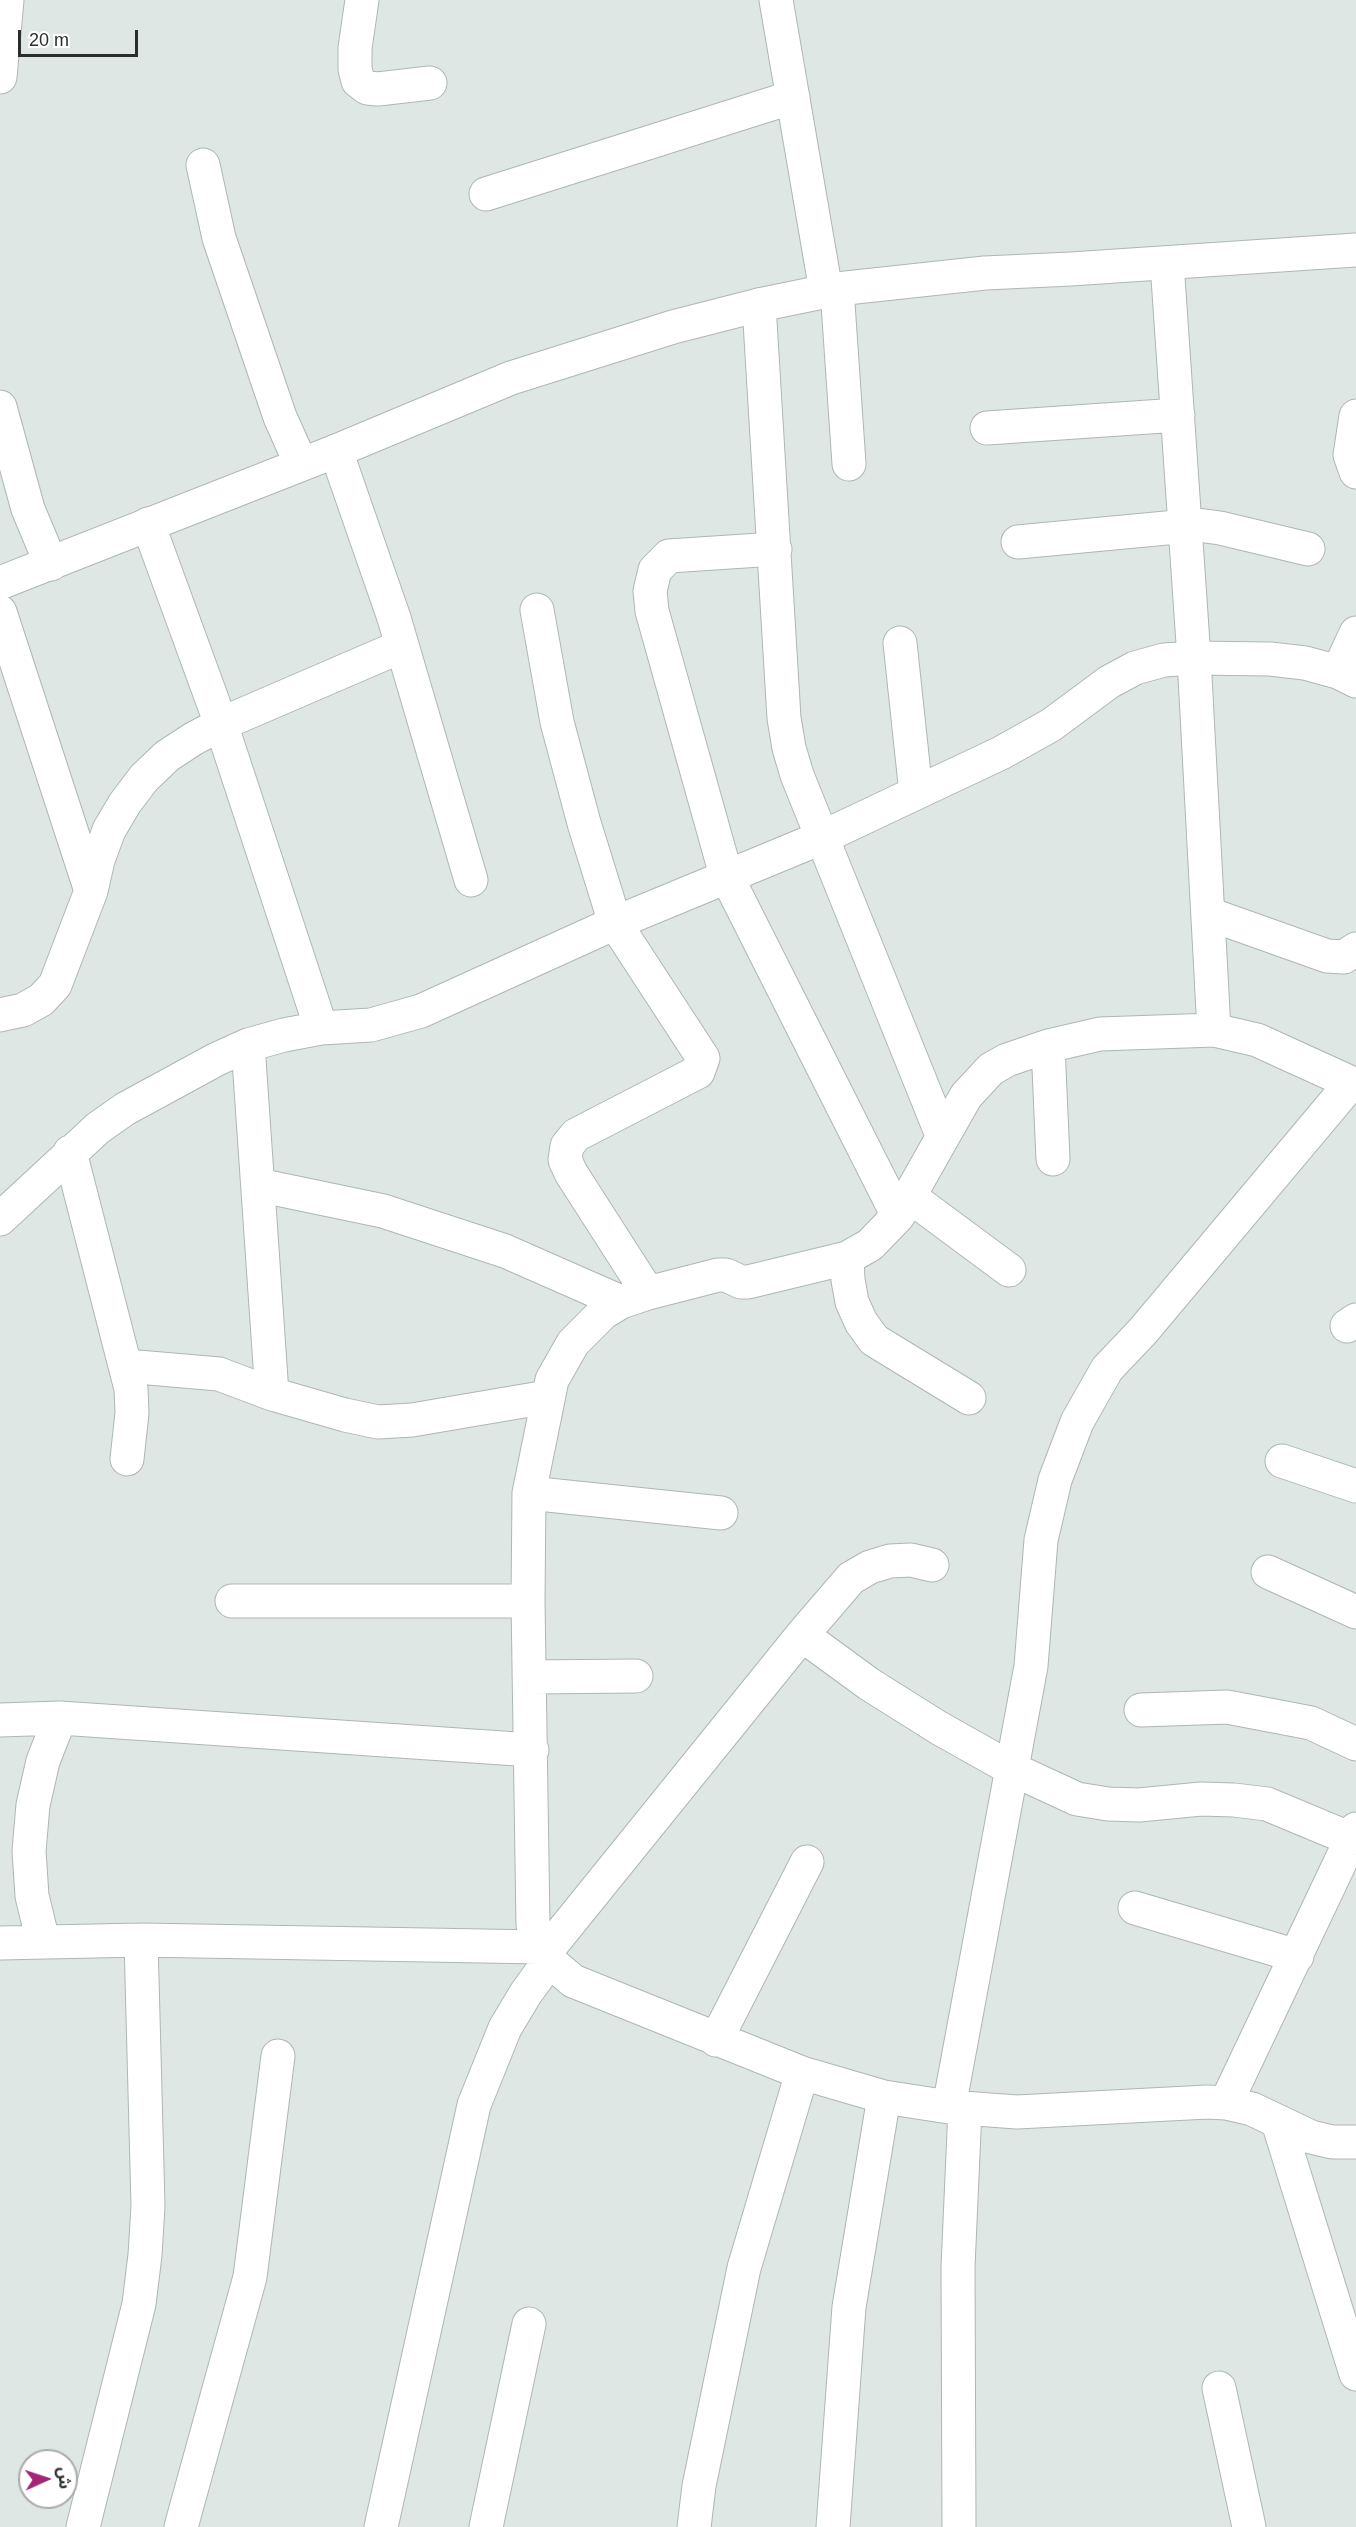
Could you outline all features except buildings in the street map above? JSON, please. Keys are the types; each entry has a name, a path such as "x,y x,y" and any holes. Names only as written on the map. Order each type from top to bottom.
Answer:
{"street":[{"path":"0,77 7,0"},
{"path":"362,0 355,48 355,69 358,81 367,88 378,89 430,83"},
{"path":"776,0 832,290 849,464"},
{"path":"486,194 793,97"},
{"path":"203,165 219,238 280,417 301,464"},
{"path":"0,583 336,451 511,378 673,327 759,305 832,290 985,273 1356,250"},
{"path":"1167,263 1186,525 1214,1030"},
{"path":"759,305 784,718 789,748 942,1135"},
{"path":"0,407 28,509 51,564"},
{"path":"987,428 1178,416"},
{"path":"1356,416 1350,455 1356,472"},
{"path":"336,451 402,646 471,880"},
{"path":"148,524 221,724 321,1028"},
{"path":"1018,542 1186,525 1221,528 1308,549"},
{"path":"775,549 669,555 655,570 650,591 652,611 726,875 903,1206 1009,1270"},
{"path":"537,610 557,722 584,823 615,923 703,1058 698,1072 576,1135 567,1146 565,1160 635,1298"},
{"path":"0,612 91,891"},
{"path":"0,1219 70,1152 125,1109 217,1059 248,1045 321,1028 371,1025 421,1011 615,923 726,875 823,837 916,794 1051,725 1109,682 1135,668 1164,660 1194,658 1270,659 1305,663 1347,676 1356,633"},
{"path":"900,643 916,794"},
{"path":"0,1015 23,1010 41,1000 55,985 91,891 98,860 109,831 125,803 144,778 167,756 193,738 221,724 402,646"},
{"path":"1209,914 1327,956 1344,957 1356,949"},
{"path":"959,2527 957,2108 1011,1768 1031,1666 1041,1540 1055,1479 1077,1422 1107,1369 1143,1331 1354,1084 1257,1040 1214,1030 1100,1034 1048,1046 1006,1060 991,1069 966,1096 903,1206 870,1245 847,1258 748,1282 741,1282 726,1275 718,1275 635,1298 603,1313 573,1343 552,1380 547,1397 529,1493 528,1600 531,1677 533,1925 545,1953 563,1973 585,1987 802,2073 884,2097 957,2108 1017,2112 1206,2102 1226,2103 1252,2109 1301,2133 1322,2140 1356,2142"},
{"path":"248,1045 272,1394"},
{"path":"1048,1046 1053,1159"},
{"path":"70,1152 126,1366 132,1413 127,1459"},
{"path":"258,1185 383,1211 506,1251 635,1298"},
{"path":"847,1258 852,1302 861,1322 874,1340 969,1398"},
{"path":"126,1366 219,1374 272,1394 378,1422 412,1420 547,1397"},
{"path":"1282,1461 1356,1486"},
{"path":"529,1493 721,1514"},
{"path":"381,2527 474,2104 505,2028 526,1993 545,1953 802,1635 851,1578 870,1567 890,1561 912,1560 932,1565"},
{"path":"1268,1572 1356,1612"},
{"path":"232,1601 528,1600"},
{"path":"802,1635 869,1684 939,1728 1011,1768 1077,1799 1108,1804 1139,1805 1201,1799 1267,1804 1353,1834 1226,2103"},
{"path":"531,1677 636,1676"},
{"path":"1141,1710 1227,1707 1311,1724 1356,1744"},
{"path":"0,1720 60,1718 532,1750"},
{"path":"43,1941 32,1896 29,1851 33,1805 43,1761 60,1718"},
{"path":"716,2040 807,1862"},
{"path":"1135,1908 1297,1956"},
{"path":"0,1943 141,1940 545,1953"},
{"path":"83,2527 139,2304 145,2255 148,2206 141,1940"},
{"path":"181,2527 250,2277 278,2056"},
{"path":"694,2527 699,2486 744,2268 802,2073"},
{"path":"833,2527 849,2307 884,2097"},
{"path":"1278,2122 1356,2374"},
{"path":"486,2527 530,2324"},
{"path":"1219,2388 1249,2527"}]}
